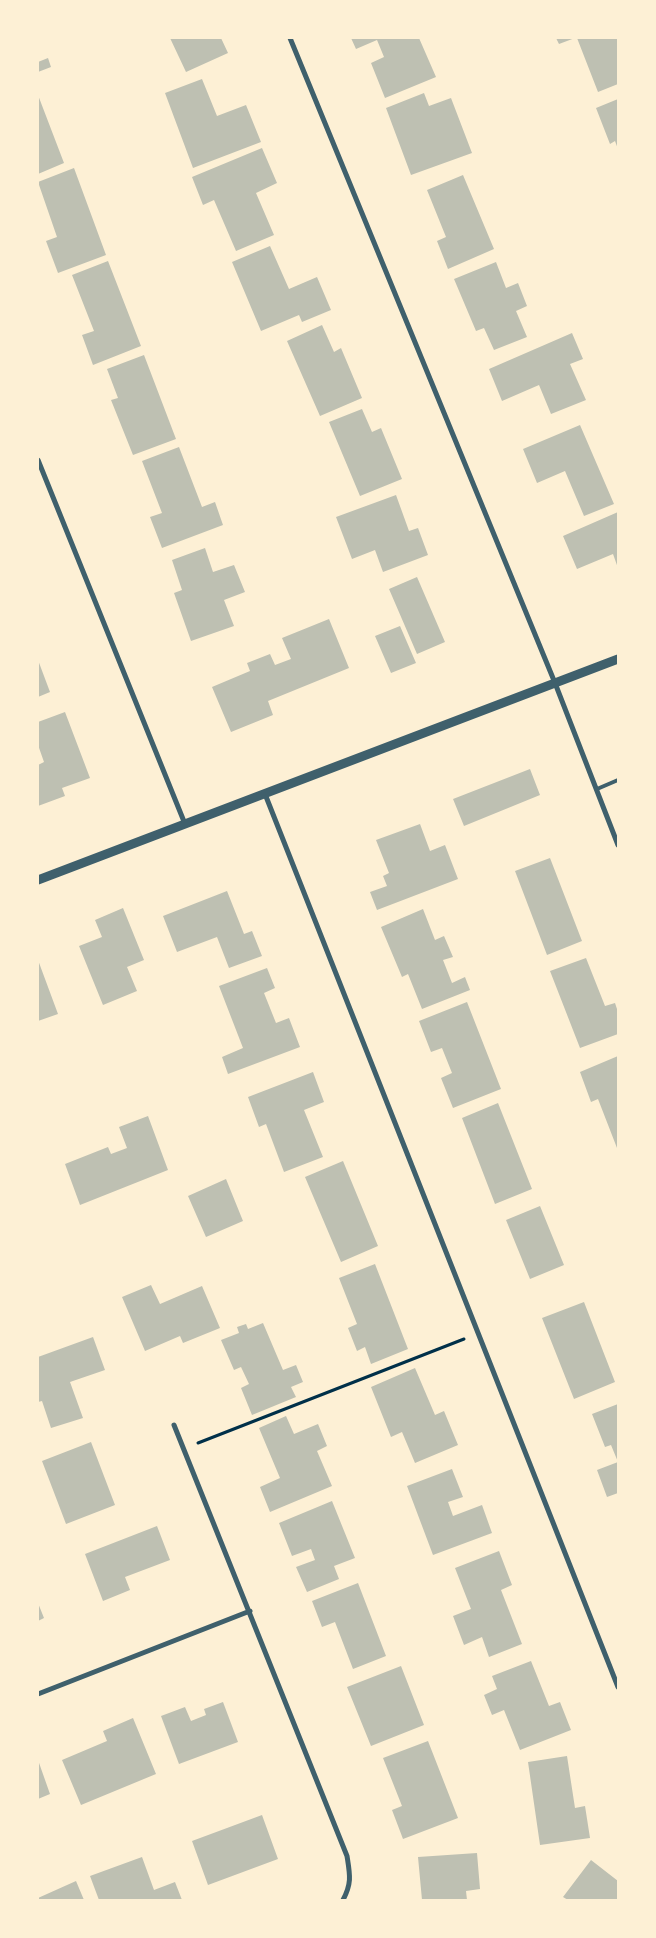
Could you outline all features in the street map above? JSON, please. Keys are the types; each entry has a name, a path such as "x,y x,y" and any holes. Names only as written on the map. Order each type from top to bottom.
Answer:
{"street":[{"path":"290,38 555,683 618,844"},
{"path":"38,460 185,824"},
{"path":"38,880 618,659"},
{"path":"265,794 618,1687"},
{"path":"174,1426 347,1856 350,1873 349,1888 343,1900"},
{"path":"38,1694 250,1611"}],"lane":[{"path":"596,789 618,780"}],"path":[{"path":"183,1449 478,1333"}],"building":[{"path":"170,38 221,38 228,53 186,72"},
{"path":"351,38 419,38 436,77 385,98 371,63 384,57 377,40 356,49"},
{"path":"556,38 575,38 559,44"},
{"path":"577,38 618,38 618,84 598,92"},
{"path":"48,58 51,67 38,72 38,62"},
{"path":"202,79 217,116 246,105 261,142 193,168 165,93"},
{"path":"424,93 429,106 451,98 472,153 411,175 386,108"},
{"path":"38,95 64,163 38,174"},
{"path":"618,99 618,149 615,141 610,144 596,108"},
{"path":"262,148 277,183 256,193 274,235 236,251 214,200 203,205 192,177"},
{"path":"74,168 106,255 58,273 46,241 57,237 38,182"},
{"path":"463,175 494,249 448,269 437,241 446,237 427,190"},
{"path":"270,246 289,289 317,277 331,310 302,322 299,315 261,331 232,262"},
{"path":"108,261 141,346 93,365 82,335 94,331 72,275"},
{"path":"496,262 506,288 518,283 527,306 516,311 527,337 494,350 484,328 476,331 454,279"},
{"path":"322,325 334,352 341,348 362,398 320,416 287,341"},
{"path":"572,333 583,359 570,364 586,400 551,414 539,385 502,401 489,369"},
{"path":"144,355 176,439 133,455 111,400 118,398 107,369"},
{"path":"362,409 372,432 381,428 402,479 360,496 329,422"},
{"path":"580,425 614,504 584,516 565,471 537,483 523,449"},
{"path":"179,447 202,507 215,502 223,525 162,548 150,517 162,513 142,461"},
{"path":"396,495 409,531 418,528 428,555 383,572 375,550 352,559 336,517"},
{"path":"618,512 618,568 613,554 577,569 563,536"},
{"path":"205,548 213,572 234,565 245,592 224,600 234,626 191,641 174,593 182,590 172,560"},
{"path":"417,577 445,642 417,654 389,589"},
{"path":"329,619 349,668 268,701 273,715 231,732 212,687 250,671 247,663 270,654 275,665 291,659 282,638"},
{"path":"400,626 416,663 391,673 375,636"},
{"path":"38,660 50,692 38,697"},
{"path":"65,712 90,778 62,788 65,796 38,806 38,765 44,762 38,745 38,722"},
{"path":"530,769 540,795 464,826 453,799"},
{"path":"420,824 430,851 445,845 458,879 377,910 370,892 387,886 383,876 389,873 376,840"},
{"path":"550,858 582,941 547,955 515,871"},
{"path":"227,891 244,934 252,931 262,956 229,968 217,937 177,952 163,916"},
{"path":"123,908 144,960 127,967 137,991 103,1005 79,946 102,937 95,920"},
{"path":"423,909 435,940 444,936 453,957 443,960 452,983 465,977 470,990 422,1009 408,974 402,977 381,927"},
{"path":"586,958 605,1006 615,1003 618,1012 618,1034 580,1048 550,971"},
{"path":"38,960 58,1014 38,1021"},
{"path":"267,968 275,988 264,993 276,1023 289,1018 300,1047 228,1074 222,1057 243,1048 219,986"},
{"path":"467,1002 501,1089 453,1108 441,1078 452,1073 442,1048 431,1052 419,1021"},
{"path":"618,1056 617,1148 598,1099 591,1102 580,1072"},
{"path":"313,1072 324,1102 304,1110 323,1157 284,1172 266,1124 259,1127 248,1097"},
{"path":"498,1103 532,1189 495,1204 462,1118"},
{"path":"148,1116 168,1170 80,1205 65,1164 108,1147 111,1154 127,1148 119,1127"},
{"path":"343,1161 378,1246 341,1262 305,1177"},
{"path":"226,1179 243,1221 206,1237 188,1196"},
{"path":"540,1206 564,1265 530,1279 506,1220"},
{"path":"375,1264 408,1349 371,1364 365,1347 357,1351 348,1328 357,1324 339,1278"},
{"path":"151,1285 160,1304 202,1286 220,1328 183,1343 180,1336 145,1351 122,1297"},
{"path":"584,1302 615,1382 574,1399 542,1318"},
{"path":"263,1323 283,1370 296,1365 303,1382 291,1387 296,1397 252,1415 241,1388 249,1384 241,1367 234,1370 221,1340 239,1333 237,1327 246,1324 248,1329"},
{"path":"93,1337 105,1370 70,1382 83,1418 51,1428 42,1401 38,1402 38,1357"},
{"path":"415,1368 435,1415 444,1411 458,1445 415,1463 402,1432 391,1437 371,1387"},
{"path":"618,1404 618,1462 611,1445 605,1447 592,1414"},
{"path":"286,1416 294,1434 318,1424 327,1446 317,1451 332,1486 270,1512 260,1487 280,1478 259,1428"},
{"path":"91,1442 115,1505 66,1524 42,1461"},
{"path":"618,1462 618,1493 607,1497 597,1470"},
{"path":"452,1469 463,1497 448,1502 453,1516 482,1505 492,1533 433,1555 407,1486"},
{"path":"332,1501 355,1558 334,1566 339,1579 307,1592 296,1567 315,1560 311,1549 292,1556 279,1523"},
{"path":"157,1526 170,1560 125,1577 130,1590 103,1601 85,1554"},
{"path":"499,1551 512,1585 501,1590 522,1644 489,1657 482,1637 464,1645 453,1616 471,1609 455,1568"},
{"path":"358,1583 386,1656 353,1669 335,1622 322,1627 312,1601"},
{"path":"38,1603 44,1618 38,1621"},
{"path":"531,1661 549,1706 560,1702 571,1730 520,1750 504,1710 492,1715 484,1695 497,1689 492,1676"},
{"path":"401,1666 424,1725 371,1746 347,1687"},
{"path":"223,1702 238,1742 179,1764 161,1716 185,1707 191,1721 206,1715 204,1709"},
{"path":"133,1718 156,1774 81,1805 62,1760 107,1741 103,1731"},
{"path":"428,1741 458,1818 403,1839 392,1810 402,1806 383,1758"},
{"path":"567,1756 575,1808 585,1806 590,1838 540,1845 528,1762"},
{"path":"38,1760 50,1794 38,1799"},
{"path":"262,1815 278,1859 208,1885 192,1841"},
{"path":"477,1853 480,1889 466,1891 467,1900 422,1900 418,1857"},
{"path":"142,1857 154,1890 175,1882 182,1900 99,1900 90,1876"},
{"path":"591,1860 618,1881 618,1900 568,1900 563,1897"},
{"path":"76,1881 84,1900 38,1900 38,1898"}]}
